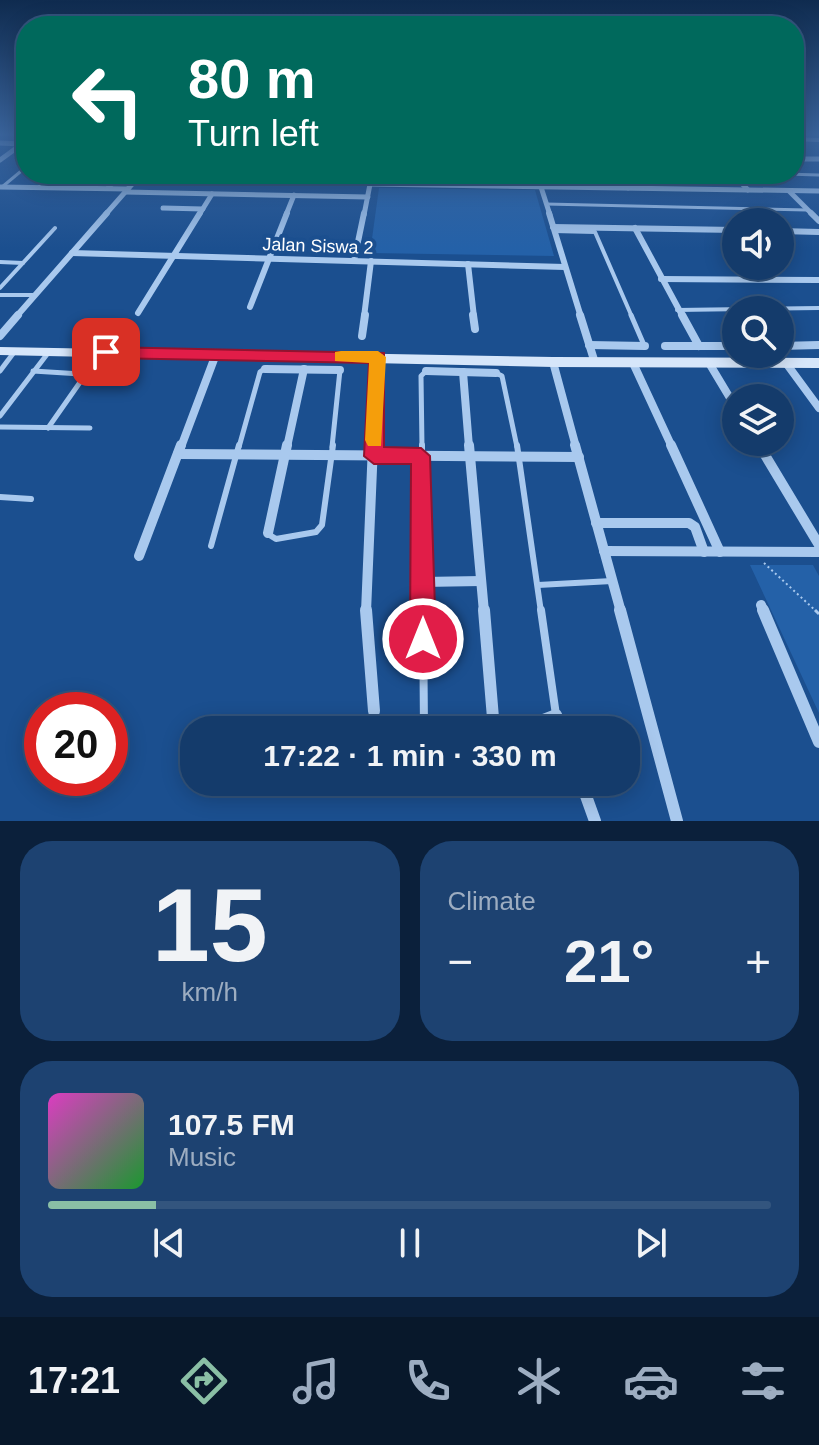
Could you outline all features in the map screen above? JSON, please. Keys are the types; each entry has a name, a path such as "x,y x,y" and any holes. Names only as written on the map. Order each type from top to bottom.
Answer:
{"street":[{"path":"40,187 43,184"},
{"path":"108,188 112,184"},
{"path":"0,336 132,184"},
{"path":"354,261 370,184 819,191"},
{"path":"626,184 628,188"},
{"path":"742,184 748,190"},
{"path":"1,187 368,197"},
{"path":"541,187 595,363"},
{"path":"788,191 819,221"},
{"path":"138,313 212,194"},
{"path":"250,307 294,195"},
{"path":"163,208 203,209"},
{"path":"635,228 699,346"},
{"path":"554,229 722,230"},
{"path":"794,231 819,232"},
{"name":"Jalan Siswa 2","path":"72,253 565,267"},
{"path":"362,336 371,261"},
{"path":"468,264 475,329"},
{"path":"661,279 819,280"},
{"path":"589,345 645,346"},
{"path":"794,346 819,345"},
{"path":"665,346 722,346"},
{"path":"0,351 722,363"},
{"path":"139,556 216,354"},
{"path":"374,711 364,614 378,357"},
{"path":"553,362 677,821"},
{"path":"633,363 720,552"},
{"path":"709,363 722,385"},
{"path":"794,363 819,363"},
{"path":"790,368 819,408"},
{"path":"265,369 340,370"},
{"path":"268,533 304,369"},
{"path":"426,371 496,373"},
{"path":"463,372 493,716"},
{"path":"178,454 579,457"},
{"path":"765,456 819,545"},
{"path":"596,523 689,523 695,527 704,552"},
{"path":"604,551 819,552"},
{"path":"423,582 481,581"},
{"path":"761,605 819,742"},
{"path":"586,796 595,821"}],"lane":[{"path":"74,188 78,184"},
{"path":"546,204 807,210"},
{"path":"0,288 55,228"},
{"path":"554,229 595,232 645,346"},
{"path":"0,262 23,263"},
{"path":"0,295 34,295"},
{"path":"677,310 819,308"},
{"path":"0,371 15,351"},
{"path":"0,416 49,352"},
{"path":"211,546 260,372 265,369"},
{"path":"268,533 276,539 320,529 342,374 340,370"},
{"path":"33,371 81,374 83,378 48,428"},
{"path":"424,716 421,376 426,371"},
{"path":"496,373 502,376 519,456 556,715"},
{"path":"0,427 90,428"},
{"path":"0,497 31,499"},
{"path":"538,585 612,581"}],"path":[{"path":"752,552 819,614"}],"shaded area":[{"path":"379,188 535,190 554,256 370,253"},
{"path":"750,565 813,565 819,576 819,713"}],"slow traffic":[{"path":"341,357 378,357 375,440"}],"route":[{"path":"106,352 378,357 374,456 421,456 423,639"}]}
